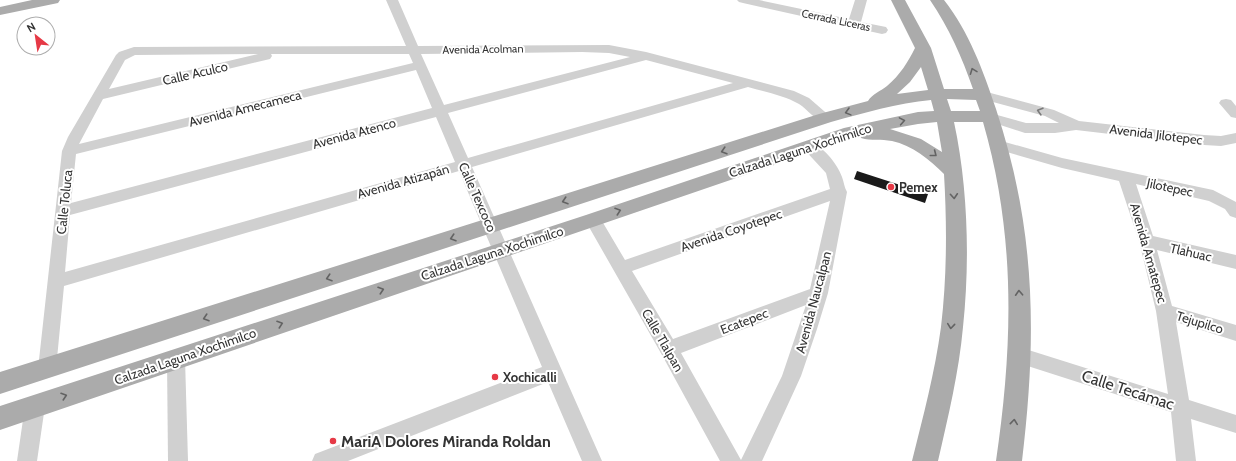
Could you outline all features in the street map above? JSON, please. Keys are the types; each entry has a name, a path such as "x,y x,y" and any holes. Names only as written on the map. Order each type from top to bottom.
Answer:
{"main road":[{"path":"0,11 53,0"},
{"path":"898,0 923,48 944,116 952,156 956,217 952,327 939,404 925,461"},
{"path":"938,2 950,20 965,49 983,95 1006,174 1012,208 1017,246 1020,303 1019,355 1014,424 1009,461"},
{"path":"866,107 895,89 903,82 913,70 923,48"},
{"name":"Calzada Laguna Xochimilco","path":"0,383 825,118 866,107 914,97 937,94 983,95"},
{"name":"Calzada Laguna Xochimilco","path":"0,418 593,220 829,138 873,126 918,118 944,116 990,117"},
{"path":"829,138 870,134 901,138 928,149 940,158 953,172"},
{"path":"0,392 95,361 112,354 139,339"}],"street":[{"name":"Calle Texcoco","path":"392,0 592,461"},
{"name":"Cerrada Liceras","path":"743,0 882,30"},
{"path":"854,24 861,0"},
{"name":"Avenida Acolman","path":"128,53 141,50 291,50 417,57 582,48 608,49 646,56 750,82 797,97 825,118"},
{"name":"Calle Aculco","path":"98,96 291,50"},
{"name":"Calle Toluca","path":"47,368 70,151 75,137 120,58 128,53"},
{"name":"Avenida Atenco","path":"63,211 646,56"},
{"name":"Avenida Amecameca","path":"70,151 417,57"},
{"name":"Avenida Atizapán","path":"56,282 463,163 750,82"},
{"name":"Avenida Jilotepec","path":"983,95 1049,113 1076,125"},
{"path":"1226,103 1236,114"},
{"name":"Avenida Jilotepec","path":"990,117 1025,128 1056,128 1076,125 1204,140 1221,141 1236,138"},
{"path":"998,145 1062,163 1126,178"},
{"name":"Avenida Naucalpan","path":"751,461 782,399 802,347 819,293 839,192 836,176 831,168 808,146"},
{"name":"Jilotepec","path":"1126,178 1213,196 1230,205 1236,212"},
{"name":"Avenida Amatepec","path":"1126,178 1147,241 1165,311 1180,406 1186,461"},
{"name":"Avenida Coyotepec","path":"622,268 839,192"},
{"name":"Calle Tlalpan","path":"593,220 669,349 731,461"},
{"name":"Tlahuac","path":"1147,241 1236,262"},
{"name":"Ecatepec","path":"669,349 819,293"},
{"name":"Tejupilco","path":"1165,311 1236,333"},
{"name":"Calle Tecámac","path":"1019,355 1236,424"},
{"path":"176,359 178,461"},
{"path":"322,461 554,371"},
{"path":"27,461 35,406"}],"building":[{"name":"Pemex","path":"857,171 928,194 925,203 854,179"}],"place":[{"name":"Pemex","path":"891,187"},
{"name":"Xochicalli","path":"495,377"},
{"name":"MariA Dolores Miranda Roldan","path":"333,441"}]}
